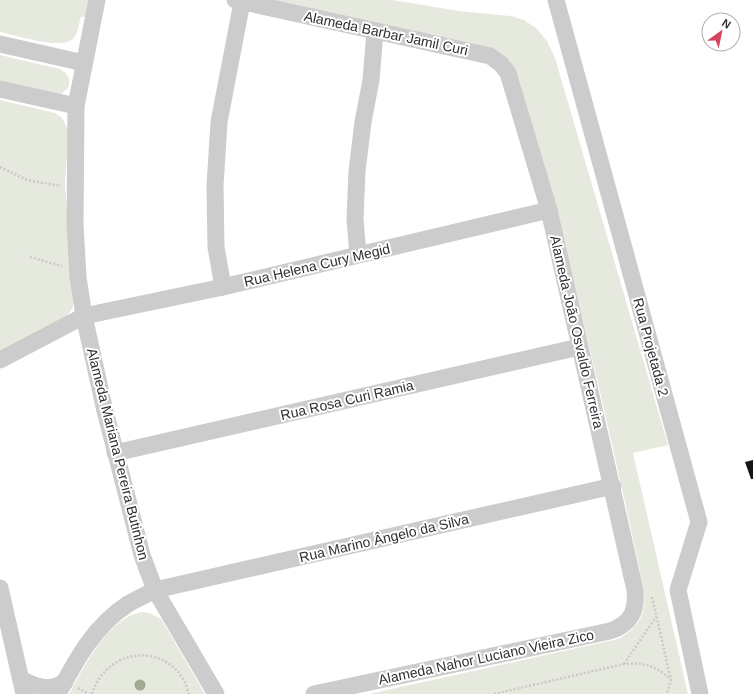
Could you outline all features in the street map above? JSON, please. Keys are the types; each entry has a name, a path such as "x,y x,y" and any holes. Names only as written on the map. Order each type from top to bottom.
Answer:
{"street":[{"name":"Alameda Mariana Pereira Butinhon","path":"97,0 76,106 74,224 78,277 84,316 115,453 142,555 155,590 216,694"},
{"name":"Rua Projetada 2","path":"556,0 699,522 678,590 700,694"},
{"path":"223,286 216,247 215,186 219,122 238,1"},
{"name":"Alameda Barbar Jamil Curi","path":"238,1 490,56"},
{"path":"358,254 355,219 357,171 363,122 371,80 375,31"},
{"path":"0,44 84,63"},
{"name":"Alameda João Osvaldo Ferreira","path":"490,56 502,64 512,82 549,210 579,347 613,486 635,590 636,603 630,617"},
{"path":"0,89 76,106"},
{"name":"Rua Helena Cury Megid","path":"0,360 84,316 223,286 549,210"},
{"name":"Rua Rosa Curi Ramia","path":"115,453 579,347"},
{"name":"Rua Marino Ângelo da Silva","path":"61,688 91,637 108,618 128,604 155,590 613,486"},
{"path":"0,588 22,687 31,685 51,689 61,688"},
{"name":"Alameda Nahor Luciano Vieira Zico","path":"314,694 610,631 619,628 630,617"}],"path":[{"path":"0,166 27,180 62,186"},
{"path":"61,181 62,193"},
{"path":"30,257 66,267 65,262"},
{"path":"624,664 657,617"},
{"path":"92,694 100,676 107,668 126,657 137,655 148,656 168,663 183,679 189,694"},
{"path":"494,694 624,664 640,663 649,664 671,680 667,694"}],"shaded area":[{"path":"0,0 89,0 85,17 81,17 74,38 68,42 50,43 0,32"},
{"path":"274,0 392,0 459,11 511,16 524,20 536,28 547,41 555,58 668,445 633,453 688,694 369,694 618,639 632,630 640,619 644,606 644,590 602,399 571,272 538,146 514,67"},
{"path":"0,55 60,69 68,77 68,88 60,95 0,83"},
{"path":"0,100 55,113 62,118 69,131 65,182 73,307 66,318 0,352"},
{"path":"142,612 149,613 161,619 205,694 69,694 90,657 108,633 118,623 129,616"}],"building":[{"path":"753,460 753,479 751,479 745,462"}]}
